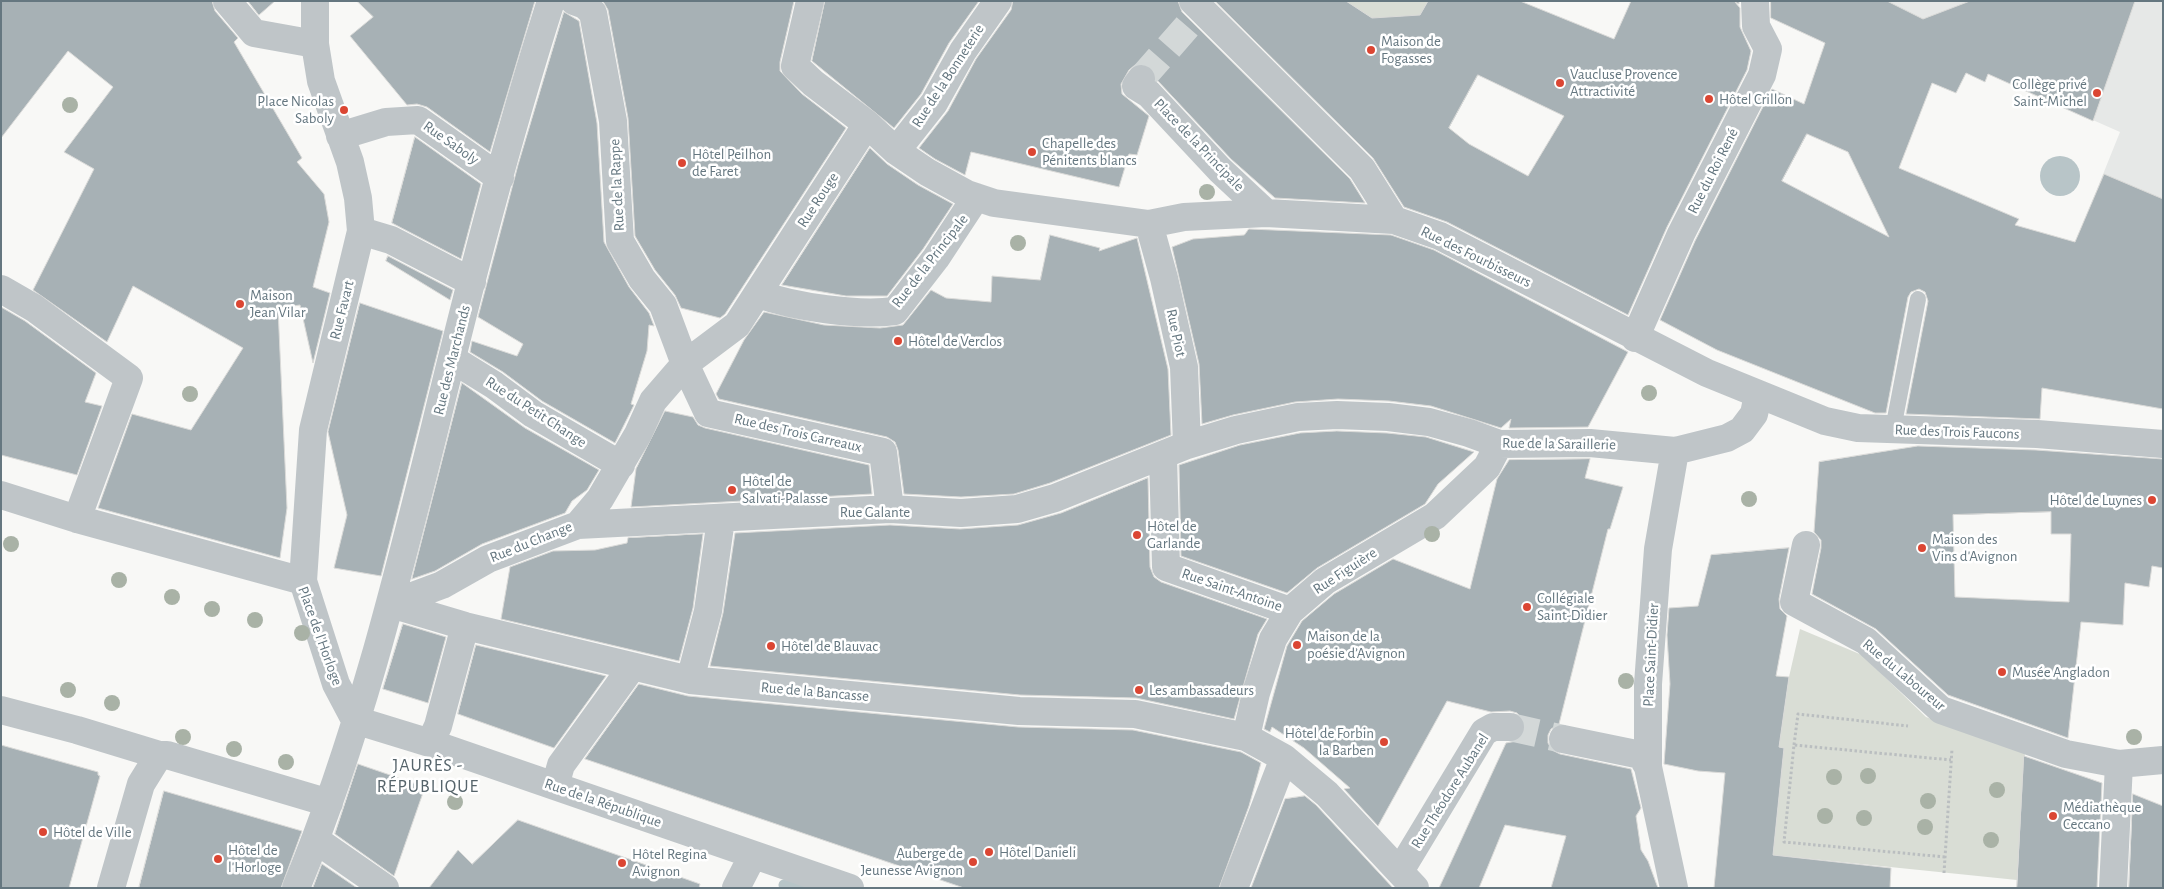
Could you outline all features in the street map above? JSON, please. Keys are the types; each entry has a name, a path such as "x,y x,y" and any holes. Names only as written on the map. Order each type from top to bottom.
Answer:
{"street":[{"path":"227,1 254,33 315,44"},
{"name":"Rue Favart","path":"303,582 313,430 362,231 358,198 350,162 321,81 315,44 315,1"},
{"name":"Rue des Marchands","path":"355,720 391,604 472,282 526,79 551,1"},
{"name":"Rue de la Rappe","path":"574,1 585,5 593,13 613,121 620,241 642,279 663,305 685,364"},
{"path":"810,1 796,66 813,83 867,124 896,151 927,172 972,195 994,203 1148,224 1184,218 1266,213 1394,220"},
{"name":"Rue de la Bonneterie","path":"896,151 934,103 963,51 998,1"},
{"name":"Rue du Roi René","path":"1635,338 1681,234 1762,75 1768,49 1756,26 1755,1"},
{"path":"1195,11 1362,169 1394,220"},
{"name":"Place de la Principale","path":"1141,79 1136,86 1150,94 1220,170 1266,213"},
{"name":"Rue Saboly","path":"340,136 386,122 418,120 500,178"},
{"name":"Rue Rouge","path":"685,364 737,325 867,124"},
{"name":"Rue de la Principale","path":"758,294 776,300 870,314 895,311 936,258 972,195"},
{"name":"Rue des Fourbisseurs","path":"1394,220 1440,236 1635,338"},
{"name":"Rue Piot","path":"1148,224 1164,278 1184,367 1187,445"},
{"path":"362,231 390,240 472,282"},
{"path":"1,289 34,308 129,378 80,509"},
{"path":"1635,338 1758,395"},
{"name":"Rue du Petit Change","path":"452,359 494,385 533,414 621,465"},
{"name":"Rue du Change","path":"391,604 442,585 488,559 514,548 578,525 600,499 621,465 653,400 685,364"},
{"name":"Rue des Trois Carreaux","path":"685,364 708,413 884,452 890,509"},
{"name":"Rue de la Saraillerie","path":"1162,456 1187,445 1236,430 1290,419 1337,414 1388,416 1429,422 1499,444 1590,443 1675,451 1727,438 1742,430 1754,414 1758,395"},
{"name":"Rue des Trois Faucons","path":"1758,395 1824,421 1858,428 2037,434 2163,444"},
{"name":"Rue Figuière","path":"1246,737 1256,693 1273,639 1290,611 1325,581 1435,516 1487,468 1499,444"},
{"name":"Place Saint-Didier","path":"1674,888 1648,767 1648,684 1658,549 1675,451"},
{"name":"Rue Galante","path":"578,525 890,509 961,514 1017,509 1055,498 1162,456"},
{"name":"Rue Saint-Antoine","path":"1162,456 1166,567 1290,611"},
{"name":"Place de l'Horloge","path":"1,495 80,509 303,582 336,684 355,720"},
{"path":"690,680 708,611 720,519"},
{"name":"Rue du Laboureur","path":"1806,545 1794,602 1866,641 1941,710 2066,754 2119,764 2163,760"},
{"name":"Rue de la Bancasse","path":"391,604 466,626 690,680 1019,711 1135,714 1246,737"},
{"path":"430,743 438,726 466,626"},
{"path":"555,786 561,765 632,666"},
{"path":"1,710 160,755 167,755 329,802"},
{"path":"296,888 316,840 355,720"},
{"name":"Rue de la République","path":"355,720 430,743 850,888"},
{"name":"Rue Théodore Aubanel","path":"1246,737 1284,758 1327,794 1407,880 1484,732 1493,727 1510,727"},
{"path":"1563,738 1641,756 1648,767"},
{"path":"110,888 140,784 160,755"},
{"path":"1234,888 1284,758"},
{"path":"2113,888 2119,764"},
{"path":"316,840 385,888"},
{"path":"736,888 753,854"}],"lane":[{"path":"1893,429 1918,299"}],"path":[{"path":"1910,726 1798,714 1784,842 1945,857"},
{"path":"1944,873 1954,714"},
{"path":"1794,745 1951,760"}],"shaded area":[{"path":"1346,1 1428,1 1415,24 1403,16 1392,17 1385,27"},
{"name":"Collège privé Saint-Michel","path":"1876,1 2163,1 2163,254 2083,224 2120,132 1943,54"},
{"path":"2064,156 2071,159 2077,165 2080,176 2079,184 2071,193 2064,196 2056,196 2049,193 2041,184 2040,172 2043,165 2052,157"},
{"path":"1800,629 1862,655 1926,717 2025,753 2017,880 1773,855 1784,748 1779,747 1789,677"}],"building":[{"path":"1,1 212,1 215,11 238,38 234,42 302,158 297,162 324,194 329,222 313,287 330,293 313,363 300,305 278,308 287,508 280,558 98,508 132,414 191,430 243,348 133,286 107,342 33,290 94,169 64,152 113,87 68,51 1,138"},
{"path":"248,1 275,1 259,15"},
{"path":"357,1 535,1 490,152 427,107 417,104 407,105 350,36 373,17"},
{"path":"603,1 794,1 780,62 780,71 802,94 846,128 725,314 720,318 681,308 675,295 655,270 635,236 628,118 608,10"},
{"path":"825,1 979,1 949,43 921,94 894,128 812,61"},
{"path":"1013,1 1178,1 1182,12 1350,179 1365,203 1275,198 1231,159 1157,80 1155,73 1150,67 1143,64 1135,65 1129,70 1121,84 1122,94 1149,116 1137,155 1129,154 1119,187 971,152 965,175 935,159 919,148 948,111 976,59 1011,10"},
{"path":"1215,1 1346,1 1372,18 1420,15 1428,1 1520,1 1614,39 1631,1 1739,1 1739,4 1735,2 1740,8 1740,27 1751,51 1747,70 1667,227 1628,315 1447,222 1404,207 1373,158","holes":["1478,75 1564,116 1528,176 1469,144 1449,128"]},
{"path":"1771,1 1887,1 1923,19 1970,1 2135,1 2093,121 1988,74 1985,82 1966,73 1956,93 1932,83 1899,168 2019,219 2015,225 2075,242 2104,174 2163,199 2163,409 2042,388 2040,419 1906,414 1928,301 1925,292 1919,289 1911,292 1908,297 1886,413 1875,413 1717,350 1660,320 1695,241 1772,89 1804,104 1825,43 1771,18","holes":["1807,134 1848,152 1889,237 1782,181"]},
{"path":"564,12 579,21 597,123 604,242 629,287 649,313 654,326 649,325 647,351 631,404 634,405 615,443 542,401 503,372 470,352 472,341 517,356 523,344 478,317 518,165"},
{"path":"415,137 481,184 461,259 392,223"},
{"path":"870,148 887,164 918,185 953,204 923,249 887,296 846,296 782,285"},
{"path":"1249,229 1391,235 1434,250 1628,352 1588,427 1509,428 1511,419 1501,428 1431,406 1389,401 1338,399 1295,402 1233,415 1202,424 1199,364 1172,247 1193,239 1244,235"},
{"path":"1050,235 1100,248 1099,251 1137,238 1168,369 1171,435 1050,483 1014,494 961,497 904,494 898,450 895,442 887,437 719,399 716,394 744,340 764,312 824,325 880,328 903,325 931,290 946,298 991,302 992,276 1040,280"},
{"path":"388,256 453,290 450,300 386,261"},
{"path":"360,303 443,331 381,576 334,568 347,515 328,432"},
{"path":"1,307 25,321 96,373 85,402 102,406 77,475 1,455"},
{"path":"462,383 525,428 599,470 587,490 572,501 565,513 482,544 435,571 412,579"},
{"path":"665,411 693,417 698,425 705,428 869,465 872,494 631,507 636,469"},
{"path":"1337,431 1426,437 1474,452 1438,484 1425,504 1317,568 1287,593 1181,556 1179,465 1240,445 1300,433"},
{"path":"1918,446 2036,450 2163,459 2163,568 2152,566 2149,587 2125,583 2123,625 2081,622 2068,738 1948,695 1876,629 1812,594 1821,548 1821,540 1814,532 1819,462","holes":["2051,512 2051,534 2071,534 2069,602 1955,597 1953,515"]},
{"path":"1590,459 1585,478 1623,487 1610,529 1608,529 1559,724 1551,729 1548,735 1548,743 1552,750 1560,754 1631,769 1641,808 1636,816 1641,850 1648,861 1658,888 1551,888 1566,836 1505,825 1479,888 1439,888 1506,743 1517,741 1524,734 1526,727 1523,719 1517,713 1510,711 1491,712 1447,701 1378,826 1344,789 1350,788 1304,748 1272,727 1270,732 1264,729 1287,646 1302,621 1334,594 1393,559 1470,589 1497,479 1509,460"},
{"path":"1148,478 1150,567 1154,577 1161,582 1267,619 1258,634 1234,719 1136,698 1020,695 710,666 723,613 735,533 890,525 960,529 1018,525 1061,513"},
{"path":"703,534 693,608 679,661 501,619 510,567 553,551 595,550 627,543 628,538"},
{"path":"1789,548 1779,599 1780,609 1787,616 1776,676 1789,677 1779,747 1784,748 1773,855 1891,868 1890,888 1714,888 1725,773 1698,771 1664,764 1670,684 1667,635 1669,608 1698,606 1711,555"},
{"path":"403,624 446,637 428,703 383,689"},
{"path":"476,645 606,676 554,748 458,714"},
{"path":"639,684 688,696 1018,727 1133,730 1241,752 1261,763 1249,806 1219,888 964,888 585,759"},
{"name":"Hôtel de Ville","path":"1,745 98,772 100,776 69,888 1,888"},
{"path":"2024,756 2102,783 2097,888 2017,888"},
{"path":"358,764 425,787 394,876 335,834"},
{"name":"Hôtel de l'Horloge","path":"164,791 302,831 281,888 139,888"},
{"path":"2133,794 2163,806 2163,888 2129,888"},
{"path":"1305,796 1316,805 1393,888 1251,888 1285,799"},
{"path":"518,820 700,884 699,888 429,888 458,850 472,864"},
{"path":"322,864 357,888 313,888"}],"waterway":[{"path":"784,885 804,888"}],"tunnel":[{"path":"1141,79 1191,22"},
{"path":"1510,727 1563,739"}],"place":[{"name":"Maison de Fogasses","path":"1371,50"},
{"name":"Vaucluse Provence Attractivité","path":"1560,83"},
{"name":"Collège privé Saint-Michel","path":"2097,93"},
{"name":"Hôtel Crillon","path":"1709,99"},
{"name":"Place Nicolas Saboly","path":"344,110"},
{"name":"Chapelle des Pénitents blancs","path":"1032,152"},
{"name":"Hôtel Peilhon de Faret","path":"682,163"},
{"name":"Maison Jean Vilar","path":"240,304"},
{"name":"Hôtel de Verclos","path":"898,341"},
{"name":"Hôtel de Salvati-Palasse","path":"732,490"},
{"name":"Hôtel de Luynes","path":"2152,500"},
{"name":"Hôtel de Garlande","path":"1137,535"},
{"name":"Maison des Vins d'Avignon","path":"1922,548"},
{"name":"Collégiale Saint-Didier","path":"1527,607"},
{"name":"Maison de la poésie d’Avignon","path":"1297,645"},
{"name":"Hôtel de Blauvac","path":"771,646"},
{"name":"Musée Angladon","path":"2002,672"},
{"name":"Les ambassadeurs","path":"1139,690"},
{"name":"Hôtel de Forbin la Barben","path":"1384,742"},
{"name":"Médiathèque Ceccano","path":"2053,816"},
{"name":"Hôtel de Ville","path":"43,832"},
{"name":"Hôtel Danieli","path":"989,852"},
{"name":"Hôtel de l'Horloge","path":"218,859"},
{"name":"Auberge de Jeunesse Avignon","path":"973,862"},
{"name":"Hôtel Regina Avignon","path":"622,863"}],"district":[{"name":"JAURÈS - RÉPUBLIQUE","path":"428,776"}]}
